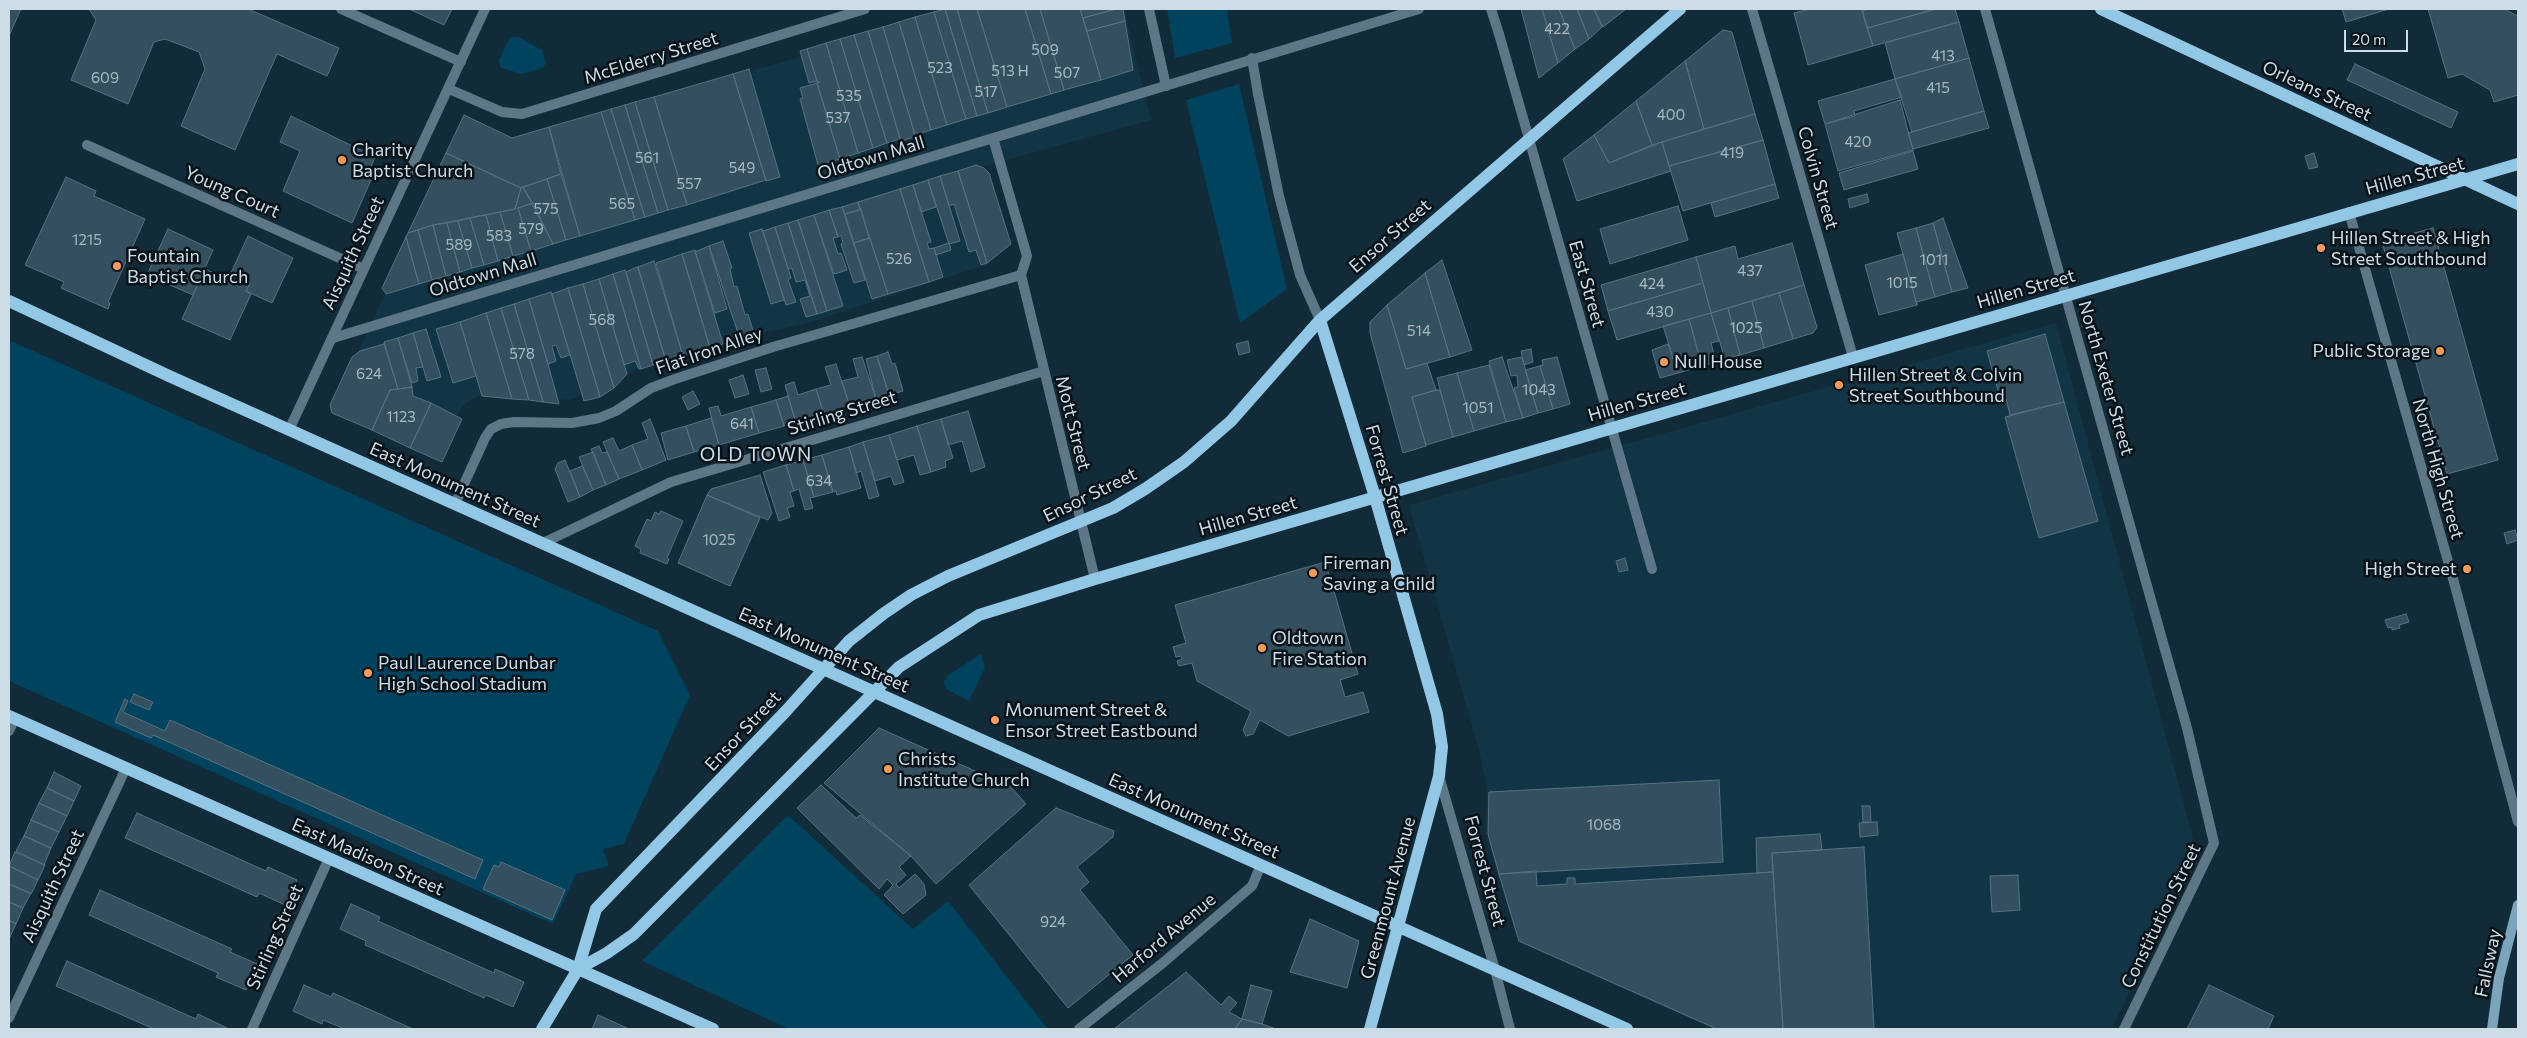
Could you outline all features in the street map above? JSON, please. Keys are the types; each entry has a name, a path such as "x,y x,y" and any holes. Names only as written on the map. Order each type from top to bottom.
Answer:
{"main road":[{"name":"Ensor Street","path":"542,1029 578,969 596,909 849,642 882,614 911,596 956,573 1080,523 1145,489 1206,444 1254,396 1278,365 1320,320 1528,138 1680,9"},
{"name":"Orleans Street","path":"2101,9 2518,204"},
{"name":"Hillen Street","path":"873,691 906,661 979,615 1095,579 2518,164"},
{"name":"East Monument Street","path":"9,301 289,430 1627,1029"},
{"name":"Forrest Street","path":"1320,320 1375,497 1437,714 1442,747 1439,776"},
{"path":"578,969 607,953 634,934 873,691"},
{"name":"East Madison Street","path":"12,717 713,1029"},
{"name":"Greenmount Avenue","path":"1370,1029 1439,776"},
{"name":"Fallsway","path":"2492,1029 2499,978 2518,905"}],"street":[{"path":"341,9 461,62"},
{"name":"Aisquith Street","path":"289,430 485,9"},
{"name":"McElderry Street","path":"448,89 502,112 522,114 865,9"},
{"path":"1149,9 1166,86"},
{"name":"Oldtown Mall","path":"333,338 1418,9"},
{"name":"East Street","path":"1491,9 1652,569"},
{"name":"Colvin Street","path":"1752,9 1853,357"},
{"name":"North Exeter Street","path":"1985,9 2187,728"},
{"name":"Forrest Street","path":"1252,58 1279,196 1300,275 1320,320"},
{"path":"993,138 1027,256 1021,275"},
{"name":"Young Court","path":"87,145 364,269"},
{"name":"North High Street","path":"2349,212 2480,677 2518,822"},
{"name":"Mott Street","path":"1021,275 1095,579"},
{"name":"Flat Iron Alley","path":"455,504 484,438 491,428 514,422 572,423 599,418 616,411 651,388 675,379 773,346 1021,275"},
{"name":"Stirling Street","path":"543,543 671,482 1044,372"},
{"path":"9,731 12,717"},
{"name":"Constitution Street","path":"2124,1029 2214,843 2187,728"},
{"name":"Aisquith Street","path":"9,1018 126,768"},
{"name":"Forrest Street","path":"1439,776 1510,1029"},
{"name":"Stirling Street","path":"252,1029 328,858"},
{"name":"Harford Avenue","path":"1079,1029 1164,962 1252,886 1261,865"}],"shaded area":[{"path":"967,9 1124,9 1151,120 963,172 991,263 805,324 665,352 610,385 569,400 488,390 462,406 436,456 333,407 463,124 518,138"},
{"path":"1167,9 1227,9 1232,43 1175,58"},
{"path":"518,37 542,50 546,63 543,68 522,74 501,68 499,60 509,39"},
{"path":"1239,84 1287,289 1240,323 1186,100"},
{"path":"2056,323 2196,850 2112,1029 1713,1029 1518,942 1485,833 1487,790 1479,750 1409,505"},
{"name":"Paul Laurence Dunbar High School Stadium","path":"9,340 658,631 690,695 624,844 603,849 609,866 576,874 553,924 9,681"},
{"path":"981,654 985,667 969,701 946,689 944,682 947,676"},
{"path":"788,815 913,929 948,901 1047,1028 789,1029 642,961"}],"building":[{"path":"9,9 21,9 9,36"},
{"path":"89,9 248,9 339,48 327,76 277,54 235,150 181,126 205,69 199,52 165,39 154,42 128,104 71,80 96,20"},
{"path":"409,9 452,9 444,25"},
{"path":"945,9 957,9 988,113 977,116"},
{"path":"945,9 977,116 966,119 934,12"},
{"path":"957,9 977,9 1007,107 988,113"},
{"path":"977,9 1025,9 1051,94 1007,107"},
{"path":"1025,9 1040,9 1064,90 1051,94"},
{"path":"1040,9 1080,9 1101,80 1064,90"},
{"path":"1080,9 1116,9 1083,18"},
{"path":"1116,9 1123,9 1125,21 1087,31 1083,18"},
{"path":"1521,9 1542,9 1558,63 1539,78"},
{"path":"1542,9 1559,9 1575,49 1558,63"},
{"path":"1559,9 1577,9 1589,39 1575,49"},
{"path":"1577,9 1594,9 1602,27 1589,39"},
{"path":"1594,9 1626,9 1603,27"},
{"path":"1810,9 1862,9 1873,46 1808,65 1794,13"},
{"path":"1870,9 1936,9 1867,28 1862,11"},
{"path":"1936,9 1955,9 1959,22 1873,46 1867,28"},
{"path":"2342,9 2389,9 2346,22"},
{"path":"2428,9 2504,9 2518,16 2518,95 2494,102 2490,90 2462,74 2448,78"},
{"path":"934,12 966,119 947,125 915,17"},
{"path":"915,17 947,125 931,130 899,22"},
{"path":"1125,21 1133,70 1101,80 1087,31"},
{"path":"899,22 931,130 915,135 883,27"},
{"path":"1959,22 1969,58 1895,79 1885,43"},
{"path":"883,27 915,135 901,141 868,31"},
{"path":"1723,30 1732,32 1755,114 1704,129 1685,61"},
{"path":"868,31 900,139 887,143 854,35"},
{"path":"854,35 887,143 873,148 840,39"},
{"path":"840,39 873,148 858,153 826,43"},
{"path":"826,43 858,153 840,159 817,83 820,82 817,81 807,49"},
{"path":"807,49 817,81 809,83 800,51"},
{"path":"1969,58 1984,111 1912,132 1895,79"},
{"path":"1685,61 1704,129 1652,145 1636,101"},
{"path":"2355,64 2458,112 2451,128 2347,80"},
{"path":"749,69 780,177 766,181 733,74"},
{"path":"733,74 766,180 687,205 654,97"},
{"path":"1895,79 1902,97 1854,111 1855,116 1825,124 1818,101"},
{"path":"817,83 840,159 818,165 800,99 803,98 800,88"},
{"path":"654,97 687,205 668,210 635,102"},
{"path":"1900,100 1913,150 1838,171 1825,124"},
{"path":"1636,101 1652,145 1609,163 1594,135"},
{"path":"635,102 668,210 658,213 625,105"},
{"path":"625,105 658,213 645,217 611,109"},
{"path":"611,109 645,217 635,220 601,112"},
{"path":"1984,111 1989,128 1913,149 1908,133"},
{"path":"601,112 635,220 580,236 549,127"},
{"path":"1755,114 1763,140 1669,166 1662,142"},
{"path":"464,115 512,138 549,127 561,174 521,188 446,153"},
{"path":"291,116 375,157 366,179 371,180 352,223 283,191 300,151 280,142"},
{"path":"1594,135 1609,163 1662,142 1671,171 1577,201 1563,159"},
{"path":"1763,140 1775,184 1683,211 1669,166"},
{"path":"1913,151 1918,169 1844,190 1839,173"},
{"path":"446,153 521,188 515,209 433,225 408,233"},
{"path":"2314,153 2318,167 2309,169 2305,156"},
{"path":"976,165 984,168 989,173 1011,244 987,263 958,171"},
{"path":"958,171 987,263 981,265 976,250 969,252 954,204 949,206 940,176"},
{"path":"561,174 580,236 566,240 547,179"},
{"path":"940,176 960,241 949,244 928,180"},
{"path":"66,177 96,191 94,196 145,219 108,302 110,303 108,309 61,288 64,282 25,265"},
{"path":"547,179 566,240 553,244 523,187"},
{"path":"928,180 936,207 921,212 913,185"},
{"path":"1775,184 1779,198 1715,217 1711,203"},
{"path":"913,185 931,242 927,243 929,249 934,248 943,277 929,282 900,189"},
{"path":"523,187 533,203 518,208 531,251 513,256 500,212 515,209 521,188"},
{"path":"900,189 929,282 888,294 858,202"},
{"path":"1867,194 1869,202 1850,208 1848,199"},
{"path":"858,202 860,210 845,214 842,207"},
{"path":"533,203 553,244 531,251 518,208"},
{"path":"1678,206 1688,240 1610,264 1600,229"},
{"path":"842,207 865,280 854,283 841,244 843,243 841,235 838,237 829,210"},
{"path":"861,209 869,238 854,243 845,214"},
{"path":"829,210 838,237 833,238 838,254 841,253 847,270 834,274 814,215"},
{"path":"500,212 513,256 498,261 486,215"},
{"path":"486,215 498,261 484,265 470,218"},
{"path":"814,215 843,306 827,311 798,220"},
{"path":"470,218 484,265 472,268 458,221"},
{"path":"1943,218 1968,288 1952,292 1933,223"},
{"path":"798,220 827,311 817,314 788,223"},
{"path":"458,221 472,268 460,272 447,223"},
{"path":"447,223 460,272 446,276 433,225"},
{"path":"788,223 817,314 806,317 800,299 810,296 805,280 796,282 792,268 788,269 775,227"},
{"path":"1933,223 1952,292 1935,297 1916,228"},
{"path":"433,225 446,276 432,280 418,230"},
{"path":"775,227 791,278 788,280 796,302 786,305 763,231"},
{"path":"1916,228 1935,297 1917,302 1917,305 1897,233"},
{"name":"Public Storage","path":"2433,228 2498,460 2447,474 2382,242"},
{"path":"168,229 213,250 193,295 147,275"},
{"path":"762,229 784,300 771,304 749,233"},
{"path":"418,230 432,280 419,284 406,237 408,233"},
{"path":"248,236 293,258 272,303 246,291 250,283 231,273"},
{"path":"406,237 419,284 386,294 382,288"},
{"path":"870,238 888,294 872,299 854,243"},
{"path":"723,241 732,268 730,269 734,287 737,286 745,315 748,314 754,334 740,339 709,246"},
{"path":"949,243 951,250 936,255 934,248"},
{"path":"1792,243 1804,285 1711,313 1696,257 1735,246 1738,259"},
{"path":"709,246 727,309 715,313 695,252"},
{"path":"695,250 723,344 710,348 682,254"},
{"path":"682,254 710,348 683,356 656,263"},
{"path":"1903,254 1917,305 1879,315 1865,265"},
{"path":"1696,257 1703,283 1608,311 1601,285"},
{"path":"1442,260 1472,350 1450,357 1425,273"},
{"path":"654,261 683,356 666,361 638,267"},
{"path":"637,267 666,361 653,365 626,272"},
{"path":"205,269 228,280 231,273 250,283 246,291 251,294 230,340 182,319"},
{"path":"625,270 653,365 641,369 613,274"},
{"path":"1425,273 1450,357 1406,369 1387,305"},
{"path":"613,274 641,369 639,369 635,361 624,365 599,279"},
{"path":"599,279 627,374 614,388 583,284"},
{"path":"1703,283 1711,313 1617,340 1608,311"},
{"path":"583,284 614,388 600,397 568,288"},
{"path":"1804,285 1817,327 1813,333 1793,339 1779,293"},
{"path":"568,288 600,397 584,401 552,294"},
{"path":"551,292 570,355 561,358 556,345 552,346 556,361 548,364 529,299"},
{"path":"1779,293 1793,339 1764,348 1752,301"},
{"path":"529,299 559,404 543,402 514,304"},
{"path":"1752,301 1764,348 1740,355 1728,308"},
{"path":"514,304 543,402 529,400 501,308"},
{"path":"1387,305 1406,369 1427,363 1436,390 1412,397 1426,446 1403,453 1370,333 1370,322"},
{"path":"501,308 529,400 512,399 486,313"},
{"path":"1728,308 1740,355 1725,359 1711,313"},
{"path":"486,313 512,399 482,396 460,322"},
{"path":"1711,313 1719,341 1711,343 1716,362 1702,366 1689,319"},
{"path":"1689,319 1702,366 1678,373 1663,326"},
{"path":"460,322 476,376 453,383 436,329"},
{"path":"426,329 441,377 427,381 413,333"},
{"path":"413,333 423,367 416,368 418,381 412,383 398,338"},
{"path":"2045,334 2064,402 2010,415 2006,399 2001,401 1987,351"},
{"path":"398,338 412,387 398,389 384,342"},
{"path":"1248,341 1250,352 1239,355 1236,344"},
{"path":"384,344 398,389 390,390 372,430 332,413 330,405 352,357 360,351"},
{"name":"Null House","path":"1668,344 1678,373 1660,378 1652,350"},
{"path":"1531,349 1533,362 1524,365 1521,351"},
{"path":"888,352 892,364 895,363 903,391 889,395 877,356"},
{"path":"877,356 889,395 876,399 866,359"},
{"path":"862,357 876,399 850,407 842,381 858,377 853,359"},
{"path":"1502,357 1523,418 1506,422 1489,361"},
{"path":"1522,357 1538,413 1523,418 1514,388 1518,387 1517,375 1511,376 1507,360"},
{"path":"1557,357 1570,404 1553,409 1540,366 1543,365 1542,360"},
{"path":"836,364 850,407 824,414 816,389 831,385 825,367"},
{"path":"1489,365 1506,422 1474,431 1457,373"},
{"path":"1540,366 1553,409 1538,413 1525,370"},
{"path":"766,368 772,389 761,392 755,370"},
{"path":"1457,373 1474,431 1453,437 1437,378"},
{"path":"743,375 749,394 735,398 729,380"},
{"path":"794,382 798,395 816,389 824,414 796,423 785,385"},
{"path":"412,387 413,396 431,403 410,448 372,430 390,390"},
{"path":"1440,390 1453,437 1426,445 1412,397"},
{"path":"693,391 700,404 688,410 682,397"},
{"path":"788,396 796,423 784,426 776,400"},
{"path":"776,400 784,426 759,433 751,407"},
{"path":"2064,402 2098,521 2039,538 2005,417"},
{"path":"431,403 462,419 442,462 410,448"},
{"path":"718,406 721,416 751,407 759,433 719,445 709,408"},
{"path":"968,411 985,467 971,472 962,441 948,445 941,419"},
{"path":"711,418 719,445 694,452 686,426"},
{"path":"650,419 666,460 642,470 632,445 648,439 642,423"},
{"path":"941,419 953,458 945,461 946,467 931,472 917,426"},
{"path":"686,426 694,452 668,460 661,433"},
{"path":"917,426 931,472 920,475 914,455 897,460 889,435"},
{"path":"889,435 904,482 894,485 891,476 875,481 863,442"},
{"path":"613,438 619,451 632,445 642,470 619,479 603,442"},
{"path":"863,442 879,496 869,499 861,471 856,473 849,447"},
{"path":"599,446 602,453 607,452 619,479 606,485 591,449"},
{"path":"849,447 861,488 837,495 836,491 833,492 822,455"},
{"path":"593,452 606,485 593,490 579,457"},
{"path":"822,455 833,492 814,497 803,460"},
{"path":"565,460 580,497 568,502 555,469 558,463"},
{"path":"803,460 814,497 810,498 813,508 805,510 799,489 794,491 786,465"},
{"path":"786,465 794,491 790,492 794,506 787,508 790,517 779,521 763,472"},
{"path":"582,466 593,490 580,497 570,471"},
{"path":"760,475 772,513 768,520 707,495 711,489"},
{"path":"707,495 760,518 730,586 678,563"},
{"path":"661,511 683,521 667,558 669,559 667,564 640,553 641,549 635,546 647,519 651,521 655,512 659,514"},
{"path":"2515,530 2518,540 2507,544 2504,533"},
{"path":"1625,558 1628,570 1619,572 1616,561"},
{"name":"Oldtown Fire Station","path":"1325,562 1331,581 1335,581 1338,584 1338,589 1334,591 1358,674 1340,680 1345,697 1363,692 1369,712 1288,736 1260,720 1253,734 1246,736 1243,730 1251,711 1197,681 1192,663 1179,666 1177,661 1182,659 1181,656 1176,657 1173,647 1186,643 1175,605"},
{"path":"2406,614 2409,622 2399,625 2400,628 2392,630 2392,627 2388,628 2385,620"},
{"path":"134,694 153,702 149,710 130,702"},
{"path":"125,699 128,701 123,712 165,731 170,720 483,860 475,879 153,735 151,738 115,722"},
{"path":"879,728 1011,787 1026,804 936,884 911,856 824,783"},
{"path":"54,772 81,786 74,801 47,788"},
{"path":"1719,780 1723,862 1499,874 1488,834 1489,792"},
{"path":"821,785 856,818 860,815 911,856 899,867 906,875 896,884 899,888 915,874 924,884 926,895 903,914 884,895 893,885 887,879 879,889 797,808"},
{"path":"47,788 74,801 67,816 39,803"},
{"path":"39,803 67,816 59,832 31,820"},
{"path":"1862,806 1870,806 1871,822 1863,822"},
{"path":"1056,808 1114,831 1113,837 1077,867 1089,882 1080,890 1133,955 1068,1008 969,885"},
{"path":"137,813 266,871 268,867 297,880 285,905 259,893 257,897 125,838"},
{"path":"31,820 59,832 51,848 24,836"},
{"path":"1877,822 1878,835 1860,837 1859,823"},
{"path":"1820,834 1822,850 1772,853 1773,872 1757,873 1756,838"},
{"path":"24,836 51,848 44,865 16,851"},
{"path":"1864,847 1874,1029 1783,1029 1772,853"},
{"path":"15,852 45,865 38,880 9,866"},
{"path":"501,862 565,890 552,920 483,889 494,865 499,867"},
{"path":"9,866 38,880 31,894 9,884"},
{"path":"1536,871 1537,886 1567,884 1567,878 1575,878 1575,884 1773,872 1783,1029 1717,1029 1519,941 1499,874"},
{"path":"2018,875 2020,910 1992,912 1990,876"},
{"path":"9,884 31,893 23,908 9,902"},
{"path":"100,890 232,949 230,952 257,964 246,990 216,977 218,973 89,915"},
{"path":"9,902 23,908 16,924 9,920"},
{"path":"351,904 380,917 378,921 494,973 495,969 524,982 513,1007 486,995 484,998 365,945 366,941 340,929"},
{"path":"1310,919 1359,941 1347,988 1290,972"},
{"path":"9,920 16,924 9,939"},
{"path":"67,961 196,1019 198,1014 227,1028 154,1029 56,986"},
{"path":"1186,972 1221,1005 1229,996 1237,1003 1229,1012 1242,1019 1235,1029 1114,1029"},
{"path":"304,985 331,997 333,993 413,1029 345,1029 323,1020 322,1024 293,1011"},
{"path":"1251,985 1272,991 1262,1024 1242,1019"},
{"path":"2209,985 2274,1016 2268,1029 2187,1029"},
{"path":"598,1015 627,1028 592,1029"},
{"path":"1242,1019 1262,1024 1276,1029 1235,1029"}],"place":[{"name":"Charity Baptist Church","path":"342,160"},
{"name":"Hillen Street & High Street Southbound","path":"2321,248"},
{"name":"Fountain Baptist Church","path":"117,266"},
{"name":"Public Storage","path":"2440,351"},
{"name":"Null House","path":"1664,362"},
{"name":"Hillen Street & Colvin Street Southbound","path":"1839,385"},
{"name":"High Street","path":"2467,569"},
{"name":"Fireman Saving a Child","path":"1313,573"},
{"name":"Oldtown Fire Station","path":"1262,648"},
{"name":"Paul Laurence Dunbar High School Stadium","path":"368,673"},
{"name":"Monument Street & Ensor Street Eastbound","path":"995,720"},
{"name":"Christs Institute Church","path":"888,769"}],"district":[{"name":"OLD TOWN","path":"756,455"}]}
